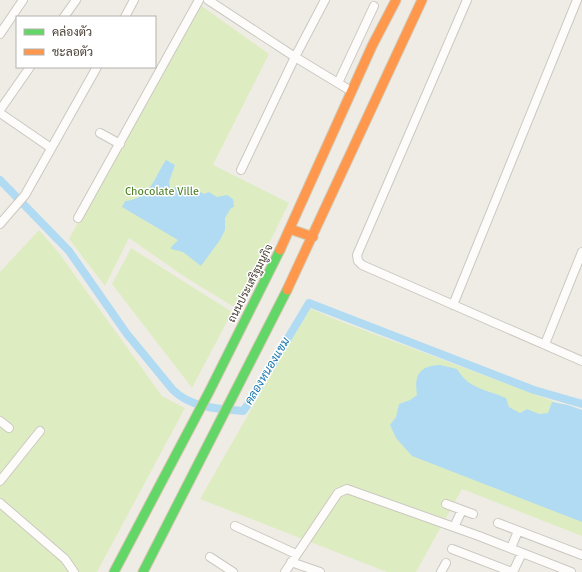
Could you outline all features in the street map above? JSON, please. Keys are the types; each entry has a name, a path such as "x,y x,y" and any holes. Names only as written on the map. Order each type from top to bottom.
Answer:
{"main road":[{"name":"ถนนประเสริฐมนูกิจ","path":"114,572 209,392 290,229 351,91 396,0"},
{"path":"142,572 235,395 313,237 394,57 422,0"},
{"path":"290,229 313,237"}],"street":[{"path":"0,34 23,0"},
{"path":"65,16 76,0"},
{"path":"126,16 134,0"},
{"path":"78,218 199,0"},
{"path":"208,0 294,57 351,91"},
{"path":"241,170 294,57 324,0"},
{"path":"467,0 357,256 358,261 362,265 582,361"},
{"path":"453,305 577,0 582,2"},
{"path":"338,83 374,6"},
{"path":"29,68 0,112 51,148"},
{"path":"0,224 25,195 96,68"},
{"path":"100,133 120,144"},
{"path":"545,344 582,252"},
{"path":"0,421 9,428"},
{"path":"0,481 40,431"},
{"path":"285,572 338,493 347,489 511,548 571,572"},
{"path":"0,503 65,559 74,572"},
{"path":"446,504 473,514"},
{"path":"454,527 462,510"},
{"path":"498,523 582,555"},
{"path":"235,526 296,554"},
{"path":"511,548 518,531"},
{"path":"452,549 513,572 522,553"},
{"path":"210,558 234,572"},
{"path":"291,562 320,572"},
{"path":"441,572 446,563"}],"green space":[{"name":"Chocolate Ville","path":"199,4 269,54 213,165 289,203 237,309 185,277 129,238 105,286 69,239"},
{"path":"39,230 59,253 162,396 185,408 97,572 0,572 0,272"},
{"path":"131,248 232,312 192,388 112,284"},
{"path":"309,308 337,320 582,412 582,536 462,489 416,572 387,572 200,499"}],"water":[{"path":"166,160 175,165 169,182 170,188 189,186 204,194 209,192 217,197 227,195 233,199 234,207 231,208 225,218 225,230 220,240 201,266 183,252 171,249 171,247 178,240 122,207 125,201 141,196 146,192"},
{"path":"440,365 457,369 467,381 473,385 506,398 509,407 520,413 527,409 539,414 548,413 552,402 568,405 582,410 582,522 412,456 396,438 390,425 396,417 399,404 410,400 417,395 416,382 420,373 427,367"}],"waterway":[{"name":"คลองหนองแขม","path":"0,180 69,251 127,334 173,390 188,401 215,408 243,411 309,303 534,390 582,404"}],"traffic: fast":[{"path":"114,572 209,392 280,250"},
{"path":"143,572 287,290"}],"traffic: slow":[{"path":"280,250 372,46 396,0"},
{"path":"287,290 422,0"},
{"path":"290,229 313,237"}]}
